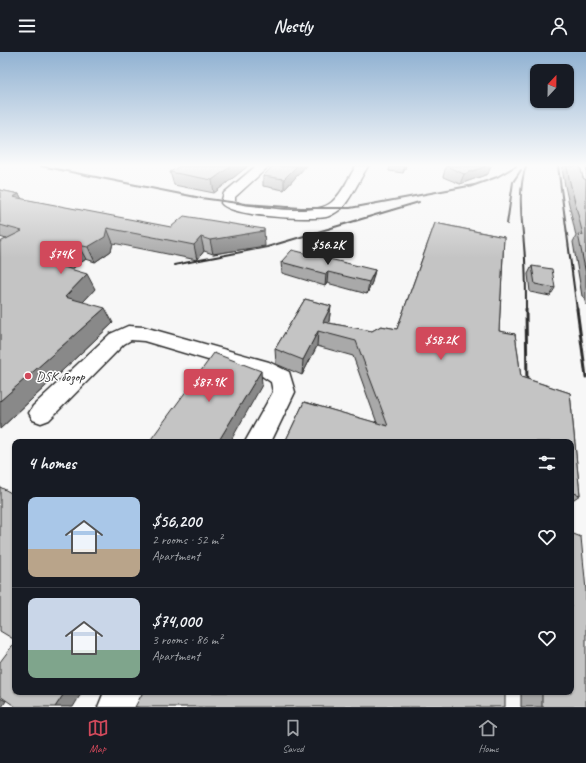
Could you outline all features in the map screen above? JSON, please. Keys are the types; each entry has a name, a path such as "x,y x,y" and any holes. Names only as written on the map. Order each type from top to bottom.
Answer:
{"street":[{"path":"228,197 228,203 240,209 298,214 324,213 337,205 342,197"},
{"path":"41,413 117,339 128,333 144,334 269,370 281,378 284,392 260,439"},
{"path":"117,707 123,695"}],"building":[{"path":"0,197 14,197 171,227 184,216 264,229 264,231 210,240 201,237 194,245 107,228 105,237 88,247 78,245 50,263 87,274 65,297 105,308 0,401 0,242 22,231 0,225"},
{"path":"574,197 586,197 586,274 578,234 583,235"},
{"path":"435,223 504,237 499,331 515,334 521,377 570,393 580,495 574,493 574,439 286,439 304,402 388,426 356,341 318,331 303,360 275,349 305,299 331,306 323,322 372,331 381,326 397,329"},
{"path":"292,250 375,270 369,282 328,272 326,274 281,262"},
{"path":"532,266 552,269 555,288 535,284"},
{"path":"214,353 261,371 220,439 151,439"},
{"path":"0,487 12,493 12,638 0,631"},
{"path":"574,534 581,537 586,590 586,707 542,707 542,695 574,695"},
{"path":"12,646 12,695 63,695 55,707 16,707 0,696 0,662"},
{"path":"141,695 505,695 505,707 135,707"}],"railway":[{"path":"194,197 245,204 301,208 350,208 412,197"},
{"path":"507,224 511,197"},
{"path":"521,197 526,309"},
{"path":"562,197 577,310"},
{"path":"174,265 267,247 419,202"},
{"path":"526,309 527,387"},
{"path":"577,309 586,377"}],"place":[{"name":"DSK бозор","path":"28,376"}]}
